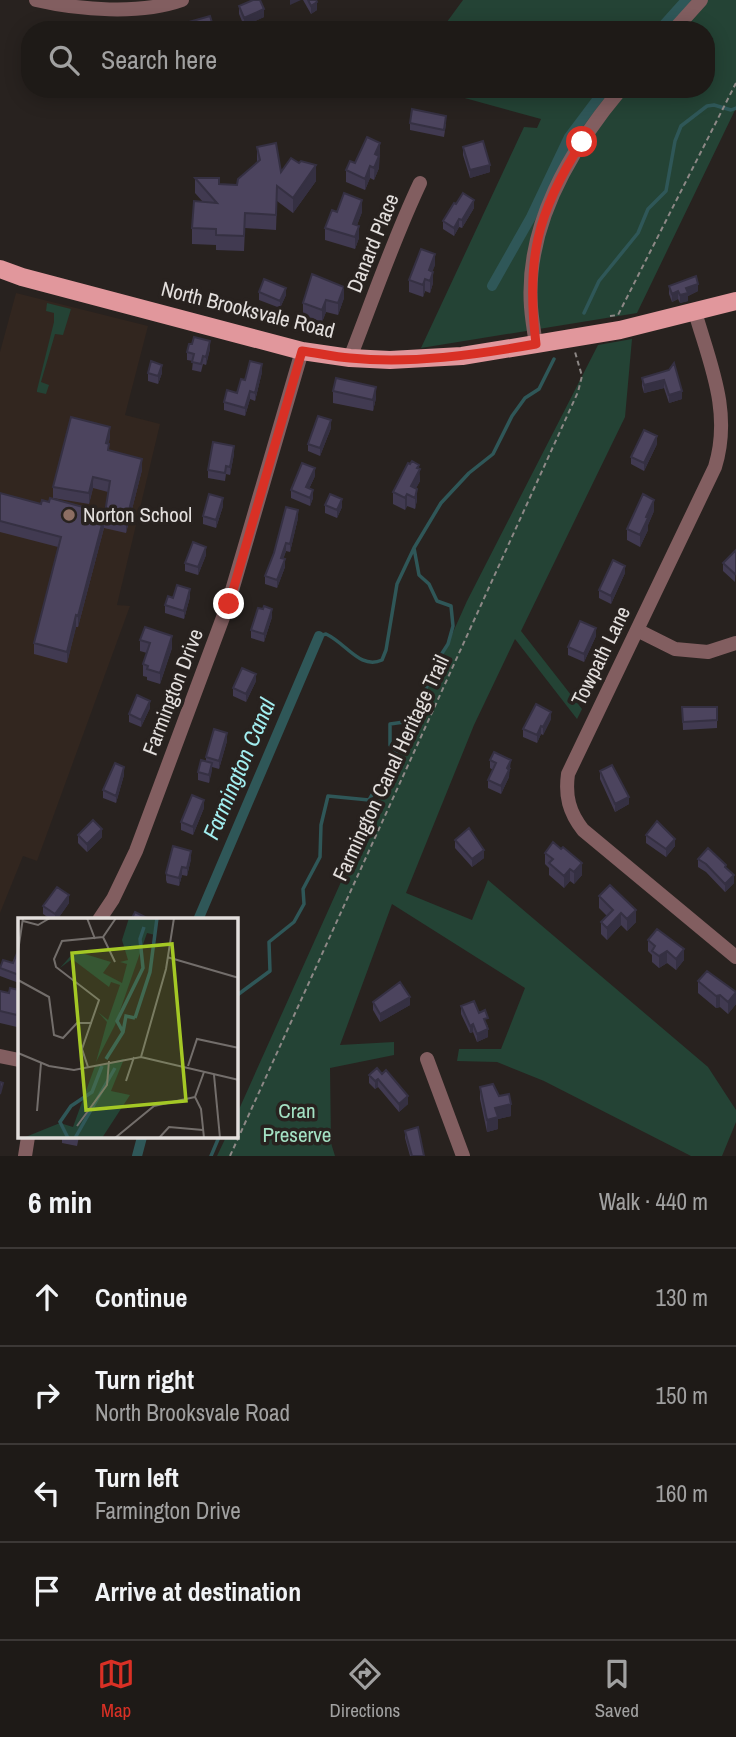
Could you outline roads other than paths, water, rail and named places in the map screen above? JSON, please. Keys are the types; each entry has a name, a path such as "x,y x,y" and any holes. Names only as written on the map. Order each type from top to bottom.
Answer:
{"main road":[{"name":"North Brooksvale Road","path":"0,269 302,351 350,358 424,359 462,356 620,330 736,301"}],"street":[{"path":"36,0 68,7 116,9 182,0"},
{"path":"682,21 701,0"},
{"path":"536,344 531,281 545,209 567,166 614,98"},
{"name":"Danard Place","path":"350,358 396,234 421,183"},
{"name":"Towpath Lane","path":"695,312 720,399 722,446 716,467 568,774 566,794 573,817 583,830 736,957"},
{"name":"Farmington Drive","path":"100,918 113,899 136,851 229,604 302,351"},
{"path":"637,630 675,649 709,652 736,643"},
{"path":"0,1056 18,1060"},
{"path":"427,1059 463,1156"},
{"path":"25,1156 28,1138"}],"waterway":[{"name":"Farmington Canal","path":"667,21 686,0"},
{"name":"Farmington Canal","path":"492,286 531,217 569,137 598,98"},
{"path":"584,313 599,281 638,233 648,209 666,191 675,141 681,126 707,106 714,105 731,110 736,108"},
{"path":"319,636 326,634 360,659 374,662 382,660 397,584 414,548 441,503 469,473 493,454 512,416 525,398 539,389 554,359"},
{"path":"238,995 270,971 269,942 294,922 304,904 303,889 320,857 321,825 328,796 369,800 397,752 390,745 390,724 404,722 422,698 448,644 453,626 451,606 437,601 429,584 419,575 414,548"},
{"name":"Farmington Canal","path":"199,918 319,636"},
{"name":"Farmington Canal","path":"137,1156 142,1138"},
{"path":"211,1156 219,1138"}],"place":[{"name":"Norton School","path":"69,515"}],"park label":[{"name":"Cran Preserve","path":"297,1123"}]}
